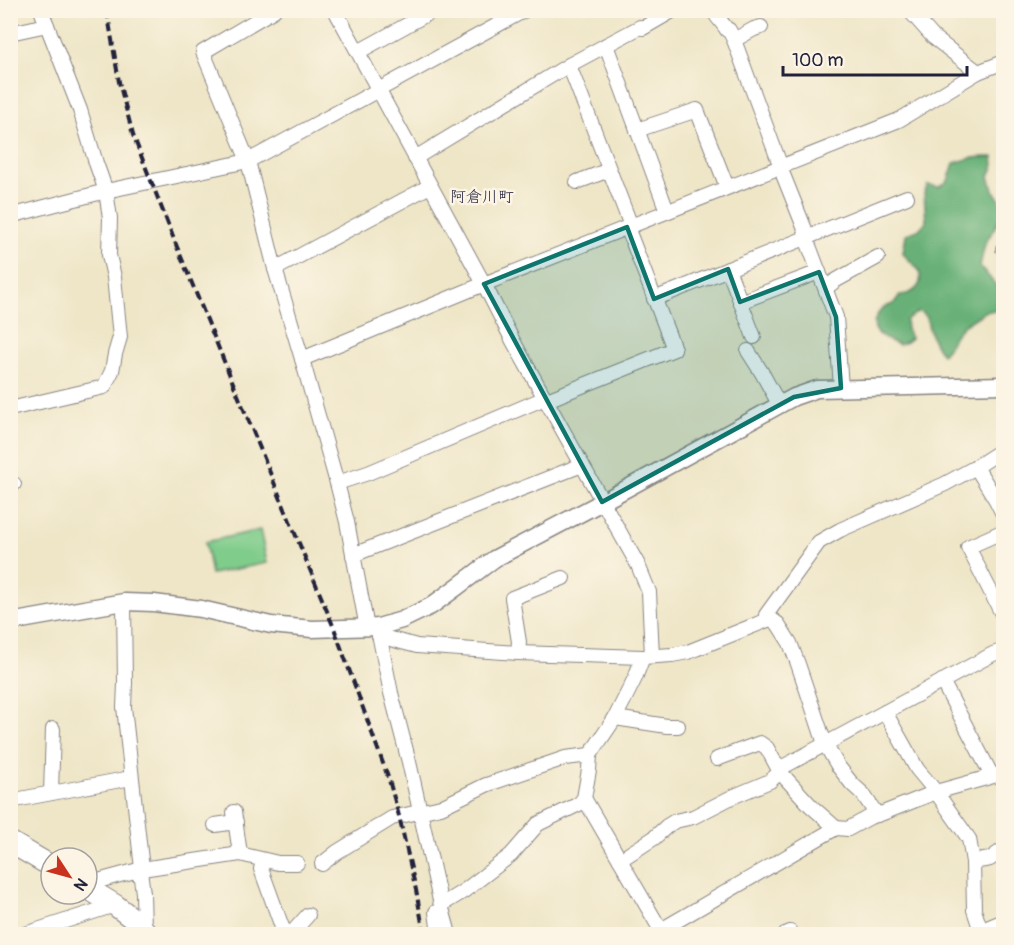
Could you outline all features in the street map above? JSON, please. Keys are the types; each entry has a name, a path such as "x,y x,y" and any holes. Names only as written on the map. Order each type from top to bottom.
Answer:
{"main road":[{"path":"10,842 39,859"},
{"path":"99,894 115,905 144,932"}],"street":[{"path":"10,409 104,387 112,372 120,337 114,277 109,255 110,218 106,191 80,110 41,10"},
{"path":"274,10 203,52 248,161 275,269 337,483 353,555 389,683 449,934"},
{"path":"335,10 513,341 630,550 649,592 648,657 615,718 590,756 584,798 579,804 538,824 506,859 436,912 439,934"},
{"path":"358,52 434,10"},
{"path":"10,216 106,191 248,161 525,10"},
{"path":"416,158 569,65 674,10"},
{"path":"713,10 734,40 836,317 841,388"},
{"path":"909,10 933,38 978,72"},
{"path":"10,33 47,25"},
{"path":"734,40 761,27"},
{"path":"606,45 667,211"},
{"path":"302,359 484,284 899,120 978,72 1004,62"},
{"path":"337,483 368,473 674,349 569,65"},
{"path":"637,130 697,110 727,188"},
{"path":"578,182 609,170"},
{"path":"275,269 430,186"},
{"path":"654,299 907,197"},
{"path":"826,288 878,257"},
{"path":"728,269 754,337"},
{"path":"740,302 819,272"},
{"path":"748,351 779,404"},
{"path":"374,630 431,606 494,559 794,397 818,389 1004,385"},
{"path":"877,815 863,794 838,766 825,744 790,643 778,624 766,615 819,542 840,530 945,484 1004,448"},
{"path":"353,555 582,465"},
{"path":"976,467 1004,516"},
{"path":"1004,531 968,547 1004,618"},
{"path":"518,653 519,642 512,598 562,578"},
{"path":"10,622 124,602 154,603 201,609 271,625 374,630 417,646 518,653 648,657 688,652 771,619"},
{"path":"124,602 124,707 141,870 144,932"},
{"path":"620,860 675,821 693,817 770,781 779,771 825,744 993,654 1002,655"},
{"path":"584,798 662,932 836,828 848,828 870,817 936,792 998,774 942,681"},
{"path":"885,712 917,769 969,839 973,862 974,910 981,933 1004,921"},
{"path":"615,718 678,726"},
{"path":"51,793 53,729"},
{"path":"717,759 760,744 767,747 779,771 811,806 836,828"},
{"path":"322,864 392,818 441,807 486,785 565,758 590,756"},
{"path":"10,801 131,778"},
{"path":"215,825 235,817 240,854"},
{"path":"973,862 990,859 1004,849"},
{"path":"99,882 141,870 240,854 278,863 297,863"},
{"path":"262,860 261,869 282,927 290,934 308,915"},
{"path":"25,934 115,905"}],"highlighted area":[{"path":"627,227 654,299 728,269 740,302 819,272 836,317 841,388 794,397 602,502 484,284"}],"green space":[{"path":"993,157 994,165 989,176 993,190 1002,203 1001,217 985,244 980,266 1003,291 1003,311 986,311 963,326 942,354 936,347 927,318 919,311 906,320 911,338 906,342 899,345 881,336 874,323 881,310 894,303 900,295 915,290 920,283 920,273 903,253 906,234 918,230 926,222 924,193 928,185 939,187 948,181 954,163 971,158"},
{"path":"260,530 267,563 211,574 205,542"}],"railway":[{"path":"107,10 119,82 133,135 334,628 389,780 416,890 424,934"}],"district":[{"name":"阿倉川町","path":"482,197"}]}
